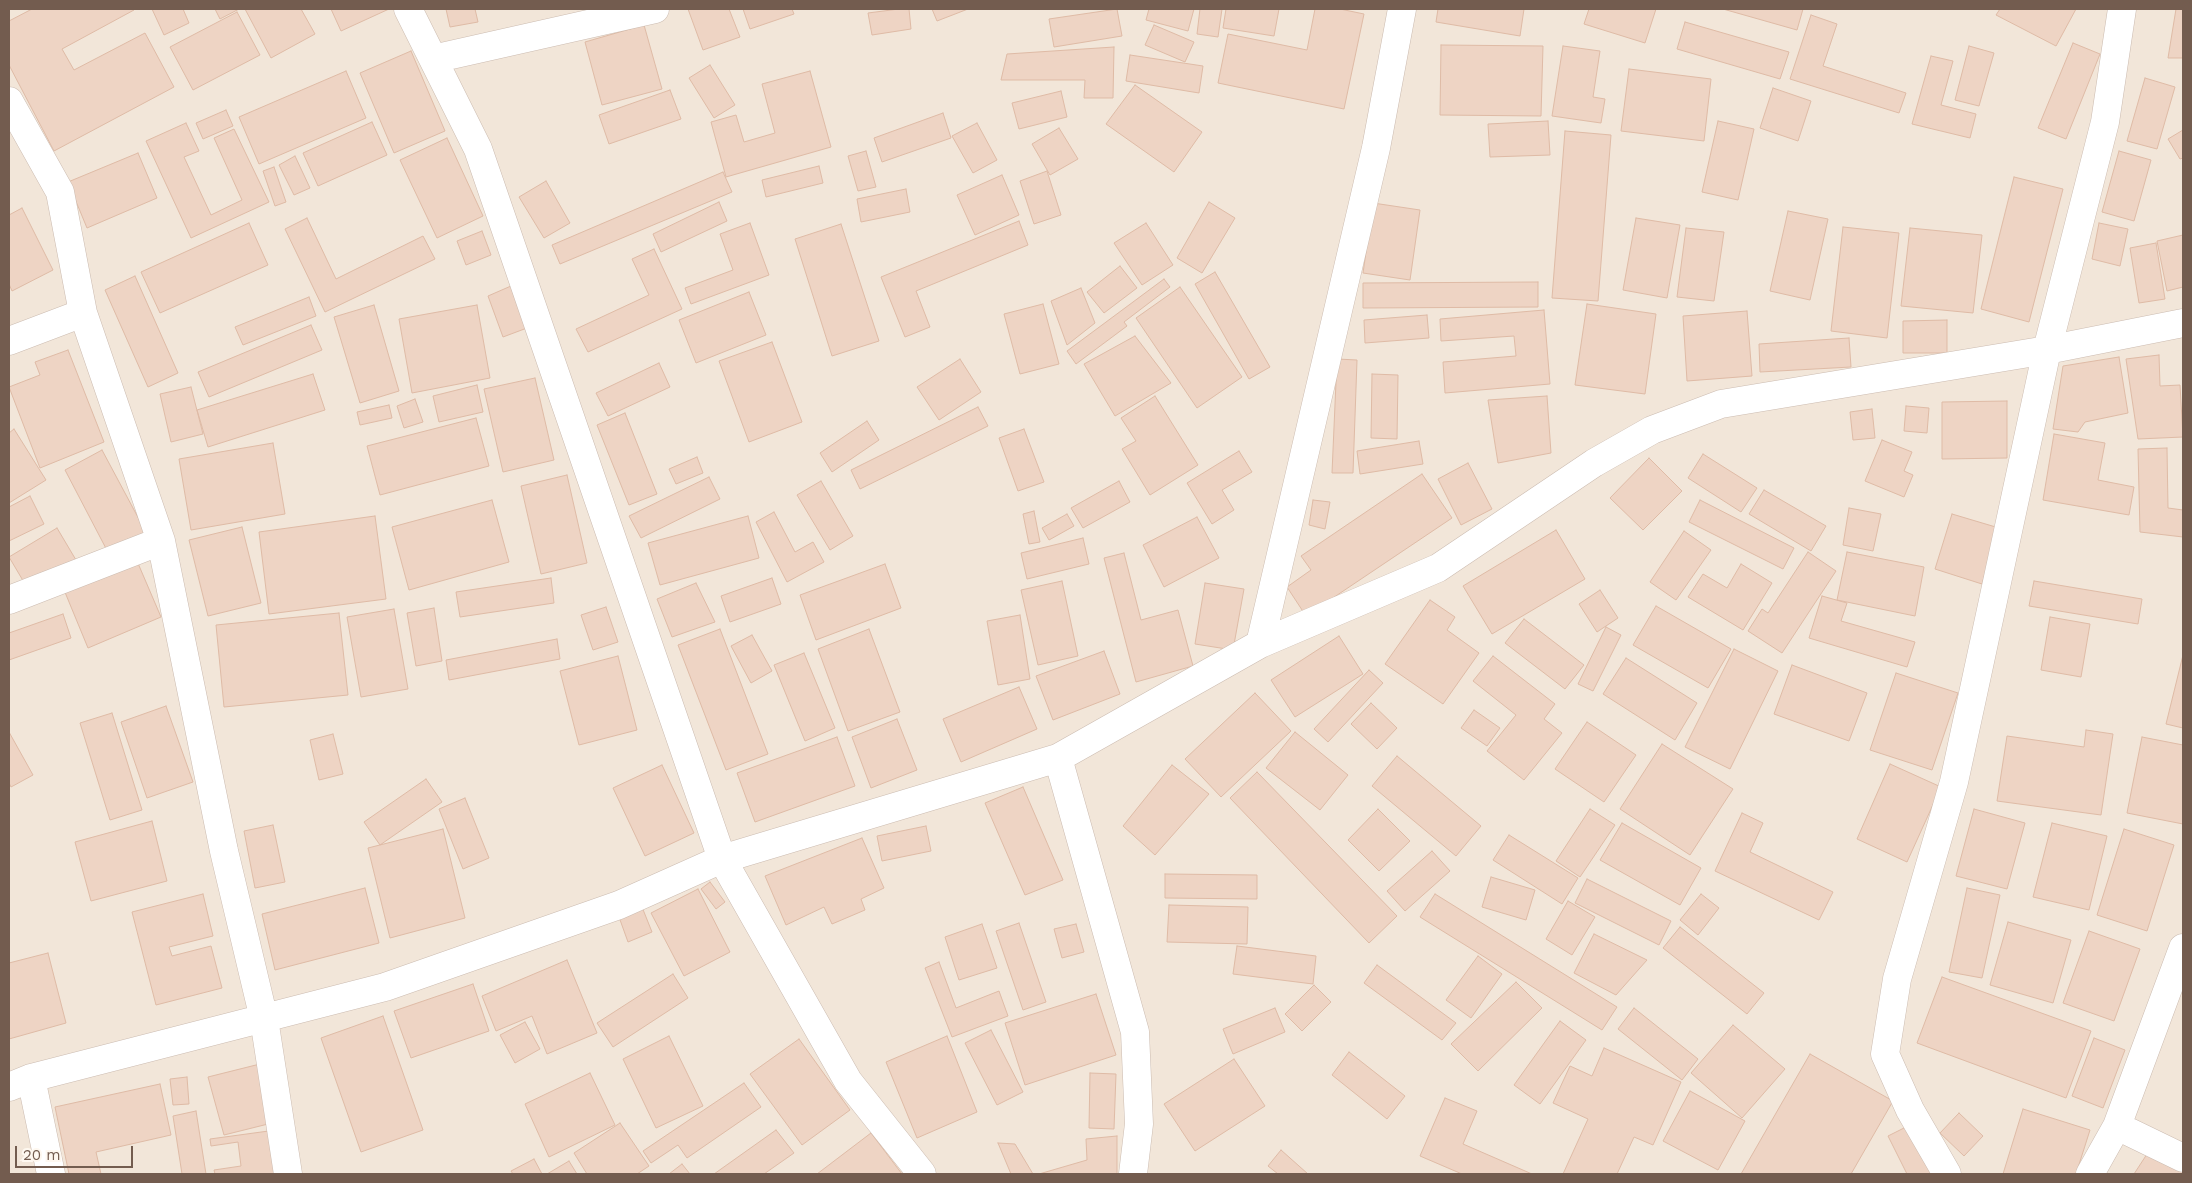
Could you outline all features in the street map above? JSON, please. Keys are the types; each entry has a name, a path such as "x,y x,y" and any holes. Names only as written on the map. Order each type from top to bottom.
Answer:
{"street":[{"path":"408,9 478,149 722,859 848,1082 922,1174"},
{"path":"433,59 655,9"},
{"path":"1260,644 1376,148 1402,9"},
{"path":"1947,1174 1910,1110 1885,1054 1897,979 1954,782 2047,350 2105,122 2122,9"},
{"path":"9,100 60,192 83,313 161,541 224,851 264,1019 288,1174"},
{"path":"9,341 83,313"},
{"path":"51,1174 20,1082 385,987 619,905 722,859 1058,758 1260,644 1438,568 1602,458 1652,430 1721,404 2047,350 2183,323"},
{"path":"9,600 161,541"},
{"path":"1058,758 1136,1032 1139,1124 1133,1174"},
{"path":"2090,1174 2117,1126 2183,948"},
{"path":"2117,1126 2183,1158"}],"shaded area":[{"path":"9,9 2183,9 2183,1174 9,1174"}],"building":[{"path":"32,9 134,9 62,49 74,70 145,33 174,87 54,151 9,65 9,21"},
{"path":"152,9 183,9 189,23 164,35"},
{"path":"215,9 239,9 220,19"},
{"path":"245,9 301,9 315,34 271,58"},
{"path":"331,9 389,9 341,31"},
{"path":"446,9 475,9 478,22 450,27"},
{"path":"688,9 729,9 740,37 703,50"},
{"path":"743,9 792,9 794,14 750,29"},
{"path":"909,9 911,29 872,35 868,13"},
{"path":"932,9 968,9 937,21"},
{"path":"1117,9 1122,36 1054,47 1049,19"},
{"path":"1149,9 1194,9 1188,31 1146,20"},
{"path":"1200,9 1222,9 1218,37 1197,34"},
{"path":"1226,9 1279,9 1274,36 1223,28"},
{"path":"1315,9 1340,9 1364,14 1344,109 1218,83 1228,34 1307,50"},
{"path":"1438,9 1524,9 1520,36 1436,22"},
{"path":"1589,9 1656,9 1645,43 1584,24"},
{"path":"1723,9 1803,9 1797,30"},
{"path":"2000,9 2076,9 2056,46 1996,15"},
{"path":"2176,9 2183,9 2183,58 2168,58"},
{"path":"237,12 260,55 193,90 170,47"},
{"path":"1811,15 1837,24 1823,66 1906,93 1899,113 1790,79"},
{"path":"1685,22 1789,52 1780,79 1677,49"},
{"path":"644,25 662,89 602,105 585,42"},
{"path":"1154,25 1194,42 1185,62 1145,45"},
{"path":"2073,43 2100,54 2066,139 2038,128"},
{"path":"1441,45 1543,46 1541,116 1440,115"},
{"path":"1563,46 1600,51 1593,97 1605,99 1601,123 1552,116"},
{"path":"1969,46 1994,53 1979,106 1955,100"},
{"path":"1114,47 1113,98 1084,98 1085,80 1001,80 1007,54"},
{"path":"411,51 445,131 394,153 360,73"},
{"path":"1130,55 1203,66 1199,93 1126,81"},
{"path":"1931,56 1953,61 1941,105 1976,114 1970,138 1912,124"},
{"path":"710,65 735,105 714,118 689,78"},
{"path":"1629,69 1711,79 1704,141 1621,131"},
{"path":"346,71 366,118 259,164 239,117"},
{"path":"810,71 831,147 726,177 711,122 736,115 744,142 775,133 762,84"},
{"path":"2145,78 2175,87 2157,149 2127,141"},
{"path":"1135,85 1202,132 1174,172 1106,124"},
{"path":"1773,88 1811,101 1798,141 1760,128"},
{"path":"670,90 681,119 609,144 599,115"},
{"path":"1061,91 1067,117 1019,129 1012,103"},
{"path":"226,110 233,126 203,139 196,123"},
{"path":"943,113 951,138 882,162 874,138"},
{"path":"1548,121 1550,155 1490,157 1488,124"},
{"path":"1718,121 1754,129 1738,200 1702,192"},
{"path":"372,122 387,155 318,186 303,153"},
{"path":"186,123 199,151 184,157 211,215 242,200 214,138 234,129 269,202 191,238 146,141"},
{"path":"977,123 997,160 973,173 952,136"},
{"path":"1059,128 1078,159 1050,175 1032,144"},
{"path":"2183,130 2183,158 2180,159 2168,139"},
{"path":"1565,131 1611,135 1598,301 1552,298"},
{"path":"447,138 483,216 437,238 400,160"},
{"path":"866,151 876,187 858,191 848,156"},
{"path":"2119,151 2151,160 2134,221 2102,212"},
{"path":"138,153 157,198 87,228 68,182"},
{"path":"295,156 310,188 294,195 279,165"},
{"path":"819,166 823,183 766,197 762,180"},
{"path":"274,167 286,202 275,206 263,171"},
{"path":"1047,171 1061,215 1034,224 1020,181"},
{"path":"723,172 732,192 560,264 552,245"},
{"path":"1002,175 1019,215 975,235 957,195"},
{"path":"2014,177 2063,189 2029,322 1981,309"},
{"path":"546,181 570,223 544,238 519,197"},
{"path":"906,189 910,212 861,222 857,199"},
{"path":"719,202 727,221 661,252 653,234"},
{"path":"1209,202 1235,218 1202,273 1177,258"},
{"path":"1373,203 1420,210 1410,280 1363,273"},
{"path":"22,208 53,270 12,291 9,284 9,215"},
{"path":"1788,211 1828,219 1810,300 1770,291"},
{"path":"307,218 336,279 423,236 435,259 325,312 285,229"},
{"path":"1636,218 1680,225 1667,298 1623,290"},
{"path":"1019,221 1028,245 916,291 930,327 905,337 881,277"},
{"path":"249,223 268,265 160,313 141,272"},
{"path":"750,223 769,275 691,304 685,288 733,270 720,234"},
{"path":"1146,223 1173,265 1142,285 1114,243"},
{"path":"2099,223 2128,229 2120,266 2092,259"},
{"path":"841,224 879,341 832,356 795,239"},
{"path":"1843,227 1899,233 1887,338 1831,331"},
{"path":"1686,228 1724,232 1714,301 1677,297"},
{"path":"1910,228 1982,235 1973,313 1901,306"},
{"path":"482,231 491,255 466,265 457,241"},
{"path":"2183,235 2183,287 2167,291 2157,241"},
{"path":"2156,243 2165,299 2139,303 2130,248"},
{"path":"654,249 682,309 588,352 576,329 649,295 632,259"},
{"path":"1120,266 1137,288 1104,313 1087,292"},
{"path":"1215,272 1270,367 1249,379 1195,284"},
{"path":"135,276 178,373 148,387 105,290"},
{"path":"1164,279 1170,287 1124,322 1127,326 1076,364 1067,351"},
{"path":"1538,282 1538,307 1363,308 1363,283"},
{"path":"511,286 527,328 503,337 488,296"},
{"path":"1180,287 1242,377 1197,408 1136,318"},
{"path":"1081,288 1095,323 1067,345 1051,301"},
{"path":"749,292 766,335 696,363 679,320"},
{"path":"309,297 316,316 243,345 235,327"},
{"path":"1043,304 1059,364 1020,374 1004,314"},
{"path":"1587,304 1656,314 1645,394 1575,385"},
{"path":"374,305 399,391 360,403 334,317"},
{"path":"477,305 490,378 412,393 399,319"},
{"path":"1544,310 1550,384 1445,393 1443,362 1516,356 1514,336 1441,341 1440,319"},
{"path":"1747,311 1752,376 1687,381 1683,316"},
{"path":"1427,315 1429,338 1365,343 1364,320"},
{"path":"1947,320 1947,353 1903,353 1903,321"},
{"path":"311,325 322,350 209,397 198,372"},
{"path":"1135,336 1171,383 1115,416 1084,364"},
{"path":"1849,338 1851,367 1760,372 1759,344"},
{"path":"772,342 802,422 749,442 719,361"},
{"path":"68,350 104,442 40,468 9,387 40,375 35,362"},
{"path":"2159,355 2160,386 2180,385 2183,437 2138,439 2126,359"},
{"path":"2119,357 2128,413 2085,422 2078,432 2053,429 2063,366"},
{"path":"960,359 981,392 939,420 917,387"},
{"path":"1337,359 1357,360 1353,473 1332,473"},
{"path":"659,363 670,387 608,416 596,393"},
{"path":"313,374 325,410 208,447 197,410"},
{"path":"1372,374 1398,375 1397,439 1371,438"},
{"path":"535,378 554,460 503,472 484,389"},
{"path":"477,385 483,412 439,422 433,396"},
{"path":"191,387 203,434 171,442 160,394"},
{"path":"1155,396 1198,465 1150,495 1122,449 1136,441 1121,418"},
{"path":"1547,396 1551,453 1498,463 1488,400"},
{"path":"415,399 423,422 404,428 397,406"},
{"path":"2007,401 2007,458 1942,459 1942,402"},
{"path":"389,405 392,418 360,425 357,412"},
{"path":"1906,406 1929,408 1927,433 1904,431"},
{"path":"978,407 988,426 860,489 851,470"},
{"path":"1872,409 1875,438 1853,440 1850,412"},
{"path":"625,413 657,494 629,505 597,425"},
{"path":"476,418 489,466 380,495 367,446"},
{"path":"867,421 879,440 832,472 820,453"},
{"path":"14,429 46,480 9,503 9,433"},
{"path":"1024,429 1044,482 1018,491 999,438"},
{"path":"2054,434 2105,443 2098,480 2134,487 2129,515 2043,500"},
{"path":"1882,440 1912,452 1904,471 1913,475 1904,497 1865,481"},
{"path":"1419,441 1423,464 1360,474 1357,451"},
{"path":"273,443 285,514 191,530 179,459"},
{"path":"2167,448 2168,508 2183,510 2183,537 2140,532 2138,449"},
{"path":"102,450 149,538 111,558 65,470"},
{"path":"1239,451 1252,472 1222,490 1234,510 1212,524 1187,483"},
{"path":"1703,454 1757,488 1741,512 1688,478"},
{"path":"697,457 703,473 676,484 669,469"},
{"path":"1649,458 1682,491 1643,530 1610,498"},
{"path":"1468,463 1492,509 1461,525 1438,479"},
{"path":"1422,474 1452,518 1306,616 1287,587 1311,570 1301,556"},
{"path":"567,475 587,563 541,574 521,486"},
{"path":"709,477 720,499 641,538 629,516"},
{"path":"821,481 853,536 830,550 797,495"},
{"path":"1119,481 1130,502 1083,528 1071,508"},
{"path":"1764,490 1826,526 1811,551 1749,514"},
{"path":"30,496 44,524 9,541 9,507"},
{"path":"492,500 509,562 409,590 392,527"},
{"path":"1313,500 1330,502 1325,529 1309,525"},
{"path":"1700,500 1794,548 1783,569 1689,522"},
{"path":"1849,508 1881,514 1873,551 1843,545"},
{"path":"1034,511 1040,542 1029,544 1023,514"},
{"path":"774,512 795,552 813,542 824,562 787,582 756,522"},
{"path":"1067,514 1074,526 1049,540 1042,528"},
{"path":"1952,514 1999,528 1982,584 1935,569"},
{"path":"375,516 386,599 269,614 259,532"},
{"path":"748,516 759,558 660,585 648,543"},
{"path":"1197,517 1219,558 1164,587 1143,545"},
{"path":"242,527 261,603 208,616 189,540"},
{"path":"57,528 76,560 28,589 9,557"},
{"path":"1556,530 1585,579 1492,634 1463,586"},
{"path":"1684,531 1711,550 1676,600 1650,582"},
{"path":"1083,538 1089,564 1027,579 1021,553"},
{"path":"1808,552 1836,571 1782,653 1748,631 1762,609 1768,613"},
{"path":"1847,552 1924,567 1915,616 1837,600"},
{"path":"1124,553 1141,620 1178,610 1193,666 1136,682 1104,558"},
{"path":"134,554 161,617 88,648 62,585"},
{"path":"885,564 901,608 816,640 800,595"},
{"path":"1741,564 1772,583 1743,630 1688,597 1703,574 1727,588"},
{"path":"551,578 554,603 460,617 456,592"},
{"path":"772,578 781,604 730,622 721,596"},
{"path":"1062,581 1078,656 1038,665 1021,590"},
{"path":"2034,581 2142,599 2138,624 2029,606"},
{"path":"696,583 715,622 672,637 657,599"},
{"path":"1205,583 1244,589 1233,650 1195,644"},
{"path":"1600,590 1618,618 1597,632 1579,604"},
{"path":"1822,596 1847,603 1841,621 1915,642 1907,667 1809,638"},
{"path":"1430,600 1455,617 1447,630 1479,653 1443,704 1385,664"},
{"path":"1656,606 1731,649 1708,688 1633,645"},
{"path":"606,607 618,642 593,650 581,615"},
{"path":"434,608 442,661 416,666 407,613"},
{"path":"394,609 408,689 361,697 347,617"},
{"path":"339,613 348,695 224,707 216,625"},
{"path":"63,614 71,638 9,660 9,633"},
{"path":"1020,615 1030,679 998,685 987,621"},
{"path":"2050,617 2090,624 2081,677 2041,670"},
{"path":"1524,619 1584,665 1565,689 1505,643"},
{"path":"1606,627 1621,635 1593,691 1578,684"},
{"path":"720,629 768,754 726,770 678,645"},
{"path":"869,629 900,712 848,731 818,649"},
{"path":"752,635 772,671 751,683 731,646"},
{"path":"1339,636 1363,674 1295,717 1271,680"},
{"path":"557,639 560,659 449,680 446,660"},
{"path":"1734,649 1778,671 1730,769 1685,747"},
{"path":"1104,651 1120,694 1053,720 1036,676"},
{"path":"804,653 835,728 805,741 774,665"},
{"path":"2183,655 2183,728 2166,724"},
{"path":"618,656 637,730 579,745 560,671"},
{"path":"1493,656 1555,704 1544,719 1562,733 1524,780 1487,751 1516,715 1473,681"},
{"path":"1626,658 1697,703 1675,740 1603,694"},
{"path":"1792,665 1867,693 1849,741 1774,714"},
{"path":"1369,670 1383,683 1328,742 1314,729"},
{"path":"1896,673 1958,693 1932,770 1870,750"},
{"path":"1019,687 1037,729 961,762 943,719"},
{"path":"1255,693 1291,731 1221,797 1185,759"},
{"path":"1371,703 1397,728 1377,749 1351,724"},
{"path":"166,706 193,782 147,798 121,722"},
{"path":"1474,710 1500,728 1487,746 1461,728"},
{"path":"112,713 142,810 110,820 80,723"},
{"path":"897,719 917,770 871,788 852,737"},
{"path":"1587,722 1636,755 1604,802 1555,769"},
{"path":"2086,730 2113,734 2101,815 1997,801 2007,736 2084,747"},
{"path":"9,732 33,775 11,787 9,783"},
{"path":"1295,732 1348,775 1320,810 1266,768"},
{"path":"333,734 343,774 319,780 310,740"},
{"path":"837,737 855,786 755,822 737,773"},
{"path":"2142,737 2183,745 2183,824 2127,813"},
{"path":"1662,744 1733,789 1690,855 1620,809"},
{"path":"1397,756 1481,826 1456,856 1372,786"},
{"path":"1890,764 1941,787 1907,862 1857,839"},
{"path":"662,765 694,833 645,856 613,788"},
{"path":"1172,765 1209,794 1155,855 1123,826"},
{"path":"1257,772 1397,916 1369,943 1230,798"},
{"path":"426,779 442,802 380,845 364,822"},
{"path":"1023,787 1063,880 1025,895 985,803"},
{"path":"465,798 489,858 463,869 439,809"},
{"path":"1378,809 1410,841 1379,871 1348,840"},
{"path":"1590,809 1615,825 1580,877 1556,861"},
{"path":"1974,809 2025,823 2007,889 1956,876"},
{"path":"1742,813 1763,823 1750,852 1833,892 1819,920 1715,871"},
{"path":"152,821 167,881 91,901 75,842"},
{"path":"1622,823 1701,868 1680,905 1600,860"},
{"path":"2052,823 2107,836 2089,910 2033,897"},
{"path":"273,825 285,882 255,888 244,831"},
{"path":"926,826 931,851 882,861 877,836"},
{"path":"443,829 465,918 390,938 368,848"},
{"path":"2124,829 2174,845 2147,931 2097,915"},
{"path":"1509,835 1578,878 1562,904 1493,860"},
{"path":"862,838 884,888 861,899 865,910 832,924 824,907 786,925 765,876"},
{"path":"1432,851 1450,871 1405,911 1387,891"},
{"path":"1165,874 1257,875 1257,899 1165,898"},
{"path":"1491,877 1535,890 1526,920 1482,907"},
{"path":"1587,879 1671,921 1659,945 1575,903"},
{"path":"710,882 725,902 716,909 701,889"},
{"path":"365,888 379,943 275,970 262,914"},
{"path":"1967,888 2000,895 1982,978 1949,972"},
{"path":"698,889 730,952 684,976 651,913"},
{"path":"203,894 213,936 169,947 172,956 211,946 222,988 156,1005 132,912"},
{"path":"1435,894 1617,1007 1602,1030 1420,917"},
{"path":"1701,894 1719,908 1698,935 1680,920"},
{"path":"1568,901 1595,917 1572,955 1546,939"},
{"path":"1169,905 1248,907 1247,944 1167,942"},
{"path":"642,907 652,932 628,942 619,917"},
{"path":"2008,922 2071,940 2053,1003 1990,985"},
{"path":"1019,923 1046,1002 1023,1010 996,931"},
{"path":"982,924 997,968 959,980 945,937"},
{"path":"1076,924 1084,952 1062,958 1054,929"},
{"path":"1680,927 1764,993 1747,1014 1663,948"},
{"path":"2089,931 2140,949 2114,1021 2063,1003"},
{"path":"1594,934 1647,960 1616,995 1574,973"},
{"path":"1237,946 1316,956 1313,984 1233,974"},
{"path":"48,953 66,1023 9,1039 9,963"},
{"path":"1478,956 1502,974 1471,1018 1446,1000"},
{"path":"567,960 597,1033 547,1054 532,1016 496,1031 482,996"},
{"path":"939,962 956,1008 999,991 1008,1016 952,1037 925,968"},
{"path":"1377,965 1456,1023 1442,1040 1364,983"},
{"path":"673,974 688,998 613,1047 597,1023"},
{"path":"1942,977 2091,1031 2066,1098 1917,1043"},
{"path":"1516,982 1542,1008 1478,1071 1451,1044"},
{"path":"473,984 489,1031 411,1058 394,1011"},
{"path":"1314,985 1331,1002 1302,1031 1285,1014"},
{"path":"1096,994 1116,1055 1025,1085 1005,1023"},
{"path":"1275,1008 1285,1032 1233,1054 1223,1029"},
{"path":"1634,1008 1698,1059 1682,1080 1618,1029"},
{"path":"383,1016 423,1130 361,1152 321,1038"},
{"path":"1560,1021 1586,1040 1540,1104 1514,1085"},
{"path":"525,1022 540,1049 515,1063 500,1035"},
{"path":"1733,1025 1785,1069 1742,1118 1691,1073"},
{"path":"991,1030 1023,1092 997,1105 965,1043"},
{"path":"669,1036 703,1106 656,1128 623,1059"},
{"path":"947,1036 977,1112 917,1138 886,1062"},
{"path":"2094,1038 2125,1050 2103,1108 2072,1096"},
{"path":"799,1039 850,1110 802,1145 750,1074"},
{"path":"1604,1048 1681,1082 1653,1145 1634,1137 1617,1174 1563,1174 1588,1119 1553,1103 1570,1066 1592,1076"},
{"path":"1349,1052 1405,1096 1387,1119 1332,1075"},
{"path":"1810,1054 1893,1101 1851,1174 1741,1174"},
{"path":"1234,1059 1265,1106 1195,1151 1164,1104"},
{"path":"264,1063 280,1121 224,1135 208,1077"},
{"path":"590,1073 615,1125 549,1157 525,1104"},
{"path":"1090,1073 1116,1074 1114,1129 1089,1128"},
{"path":"187,1077 189,1104 173,1105 170,1079"},
{"path":"744,1083 761,1107 687,1158 678,1145 651,1163 643,1151"},
{"path":"160,1084 171,1135 96,1152 101,1174 69,1174 55,1107"},
{"path":"1690,1091 1745,1121 1718,1170 1663,1141"},
{"path":"1445,1098 1477,1111 1463,1144 1532,1174 1462,1174 1420,1156"},
{"path":"2023,1109 2090,1130 2076,1174 2003,1174"},
{"path":"196,1111 206,1174 182,1174 173,1116"},
{"path":"1959,1113 1983,1136 1964,1156 1940,1133"},
{"path":"620,1123 649,1166 637,1174 587,1174 574,1153"},
{"path":"1912,1124 1937,1174 1907,1174 1888,1136"},
{"path":"276,1130 282,1174 215,1174 214,1170 241,1166 238,1142 211,1146 210,1139"},
{"path":"776,1130 794,1153 764,1174 714,1174"},
{"path":"871,1133 902,1174 817,1174"},
{"path":"1117,1136 1117,1174 1039,1174 1087,1160 1086,1139"},
{"path":"998,1143 1015,1144 1033,1174 1011,1174"},
{"path":"1281,1150 1308,1174 1278,1174 1268,1166"},
{"path":"2149,1151 2183,1172 2183,1174 2134,1174"},
{"path":"534,1159 542,1174 513,1174 511,1171"},
{"path":"569,1161 577,1174 547,1174"},
{"path":"682,1164 690,1174 669,1174"}]}
